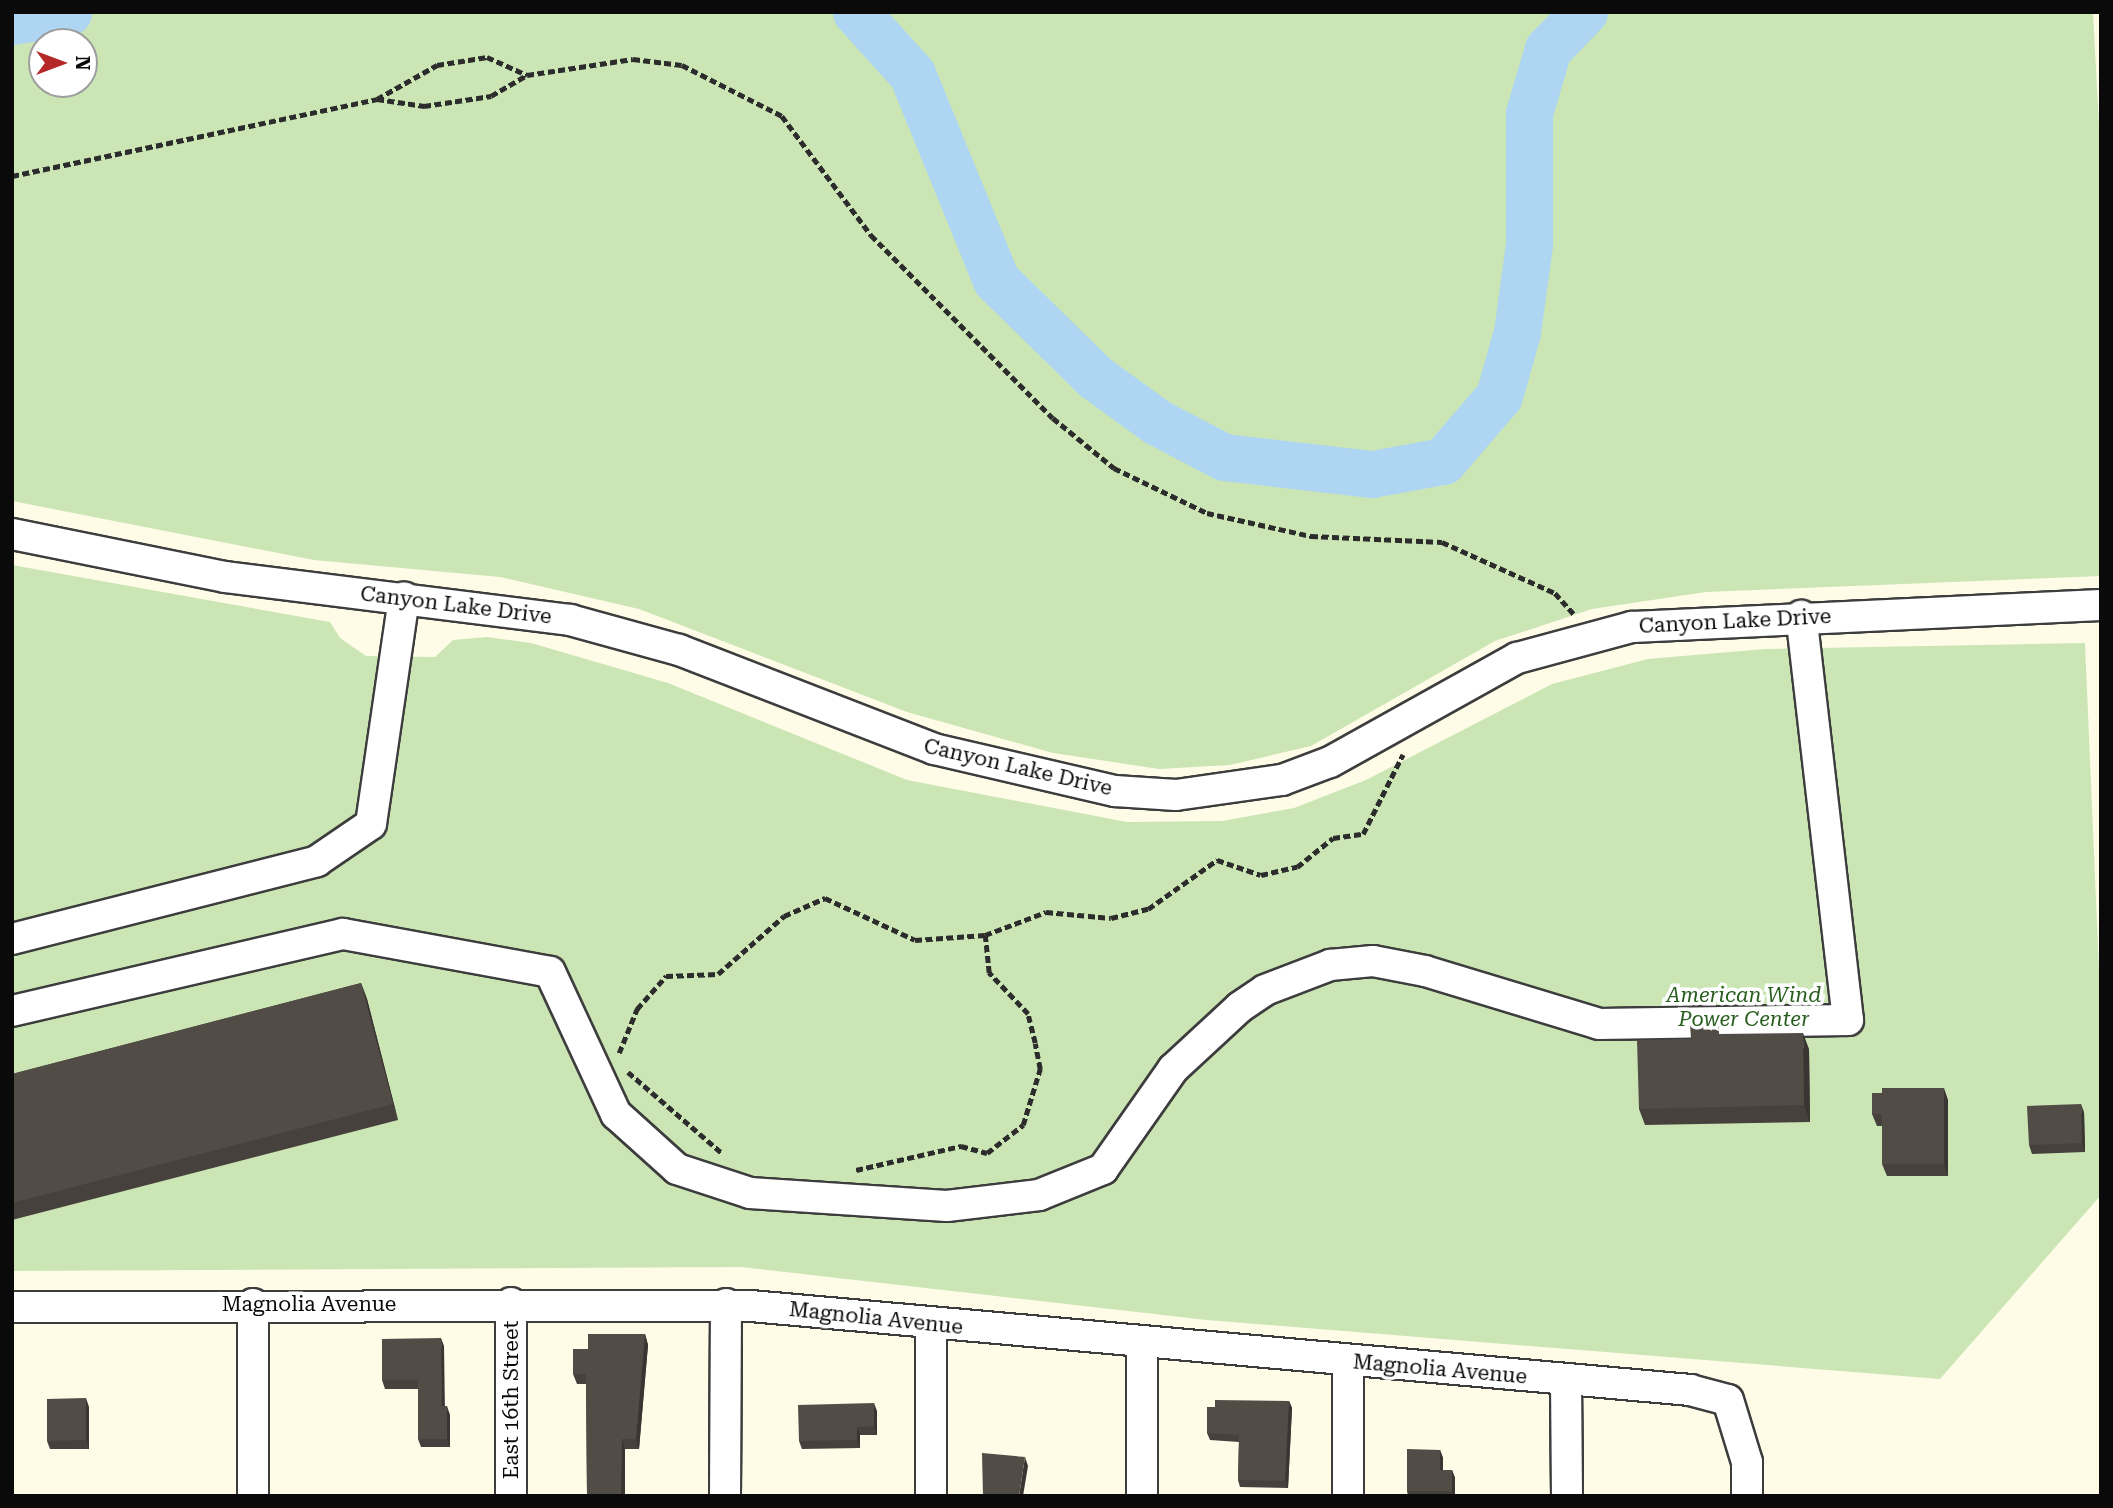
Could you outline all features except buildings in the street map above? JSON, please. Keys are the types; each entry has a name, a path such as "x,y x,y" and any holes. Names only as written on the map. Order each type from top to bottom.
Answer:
{"street":[{"name":"Canyon Lake Drive","path":"12,534 225,577 507,608 624,634 922,745 1115,790 1176,795 1282,780 1374,741 1517,658 1593,635 1687,621 2101,605"},
{"path":"12,939 317,861 371,824 404,597"},
{"path":"12,1011 344,934 550,972 616,1114 677,1169 750,1193 947,1206 1039,1195 1103,1169 1173,1069 1240,1007 1265,990 1340,963 1373,961 1425,971 1599,1024 1848,1020 1801,616"},
{"name":"East 16th Street","path":"511,1303 511,1496"},
{"path":"253,1304 253,1496"},
{"path":"725,1496 726,1304"},
{"name":"Magnolia Avenue","path":"12,1307 726,1304 1690,1390 1725,1396 1747,1462 1747,1496"},
{"path":"930,1496 931,1323"},
{"path":"1142,1343 1142,1496"},
{"path":"1348,1361 1348,1496"},
{"path":"1566,1380 1567,1496"}],"path":[{"path":"12,176 377,99 437,65 487,57 527,75"},
{"path":"377,99 424,106 491,96 527,75 633,59 682,65 782,116 871,235 1054,418 1114,468 1207,513 1311,536 1442,542 1555,593 1593,635"},
{"path":"732,1163 620,1066 619,1045 637,1009 666,976 718,975 784,916 825,898 915,940 985,935 1046,912 1111,918 1148,909 1217,860 1261,875 1297,867 1333,838 1363,834 1426,710"},
{"path":"841,1172 961,1146 987,1153 1023,1125 1040,1069 1035,1043 1028,1014 989,973 985,935"}],"green space":[{"path":"12,12 2093,12 2101,163 2101,576 1706,592 1592,609 1495,641 1311,746 1230,765 1159,769 1053,753 907,712 639,609 500,577 314,560 12,501"},
{"name":"American Wind Power Center","path":"12,565 330,622 340,638 366,656 435,657 453,640 487,637 531,643 668,683 907,780 1127,822 1222,821 1294,808 1366,780 1552,684 1648,659 1765,649 2085,643 2101,1017 2101,1195 1940,1379 1207,1320 741,1267 12,1271"}],"waterway":[{"path":"12,21 68,12"},
{"path":"856,12 912,74 996,280 1095,377 1157,422 1224,457 1372,474 1443,461 1499,396 1517,332 1529,244 1529,113 1548,49 1584,12"}]}
